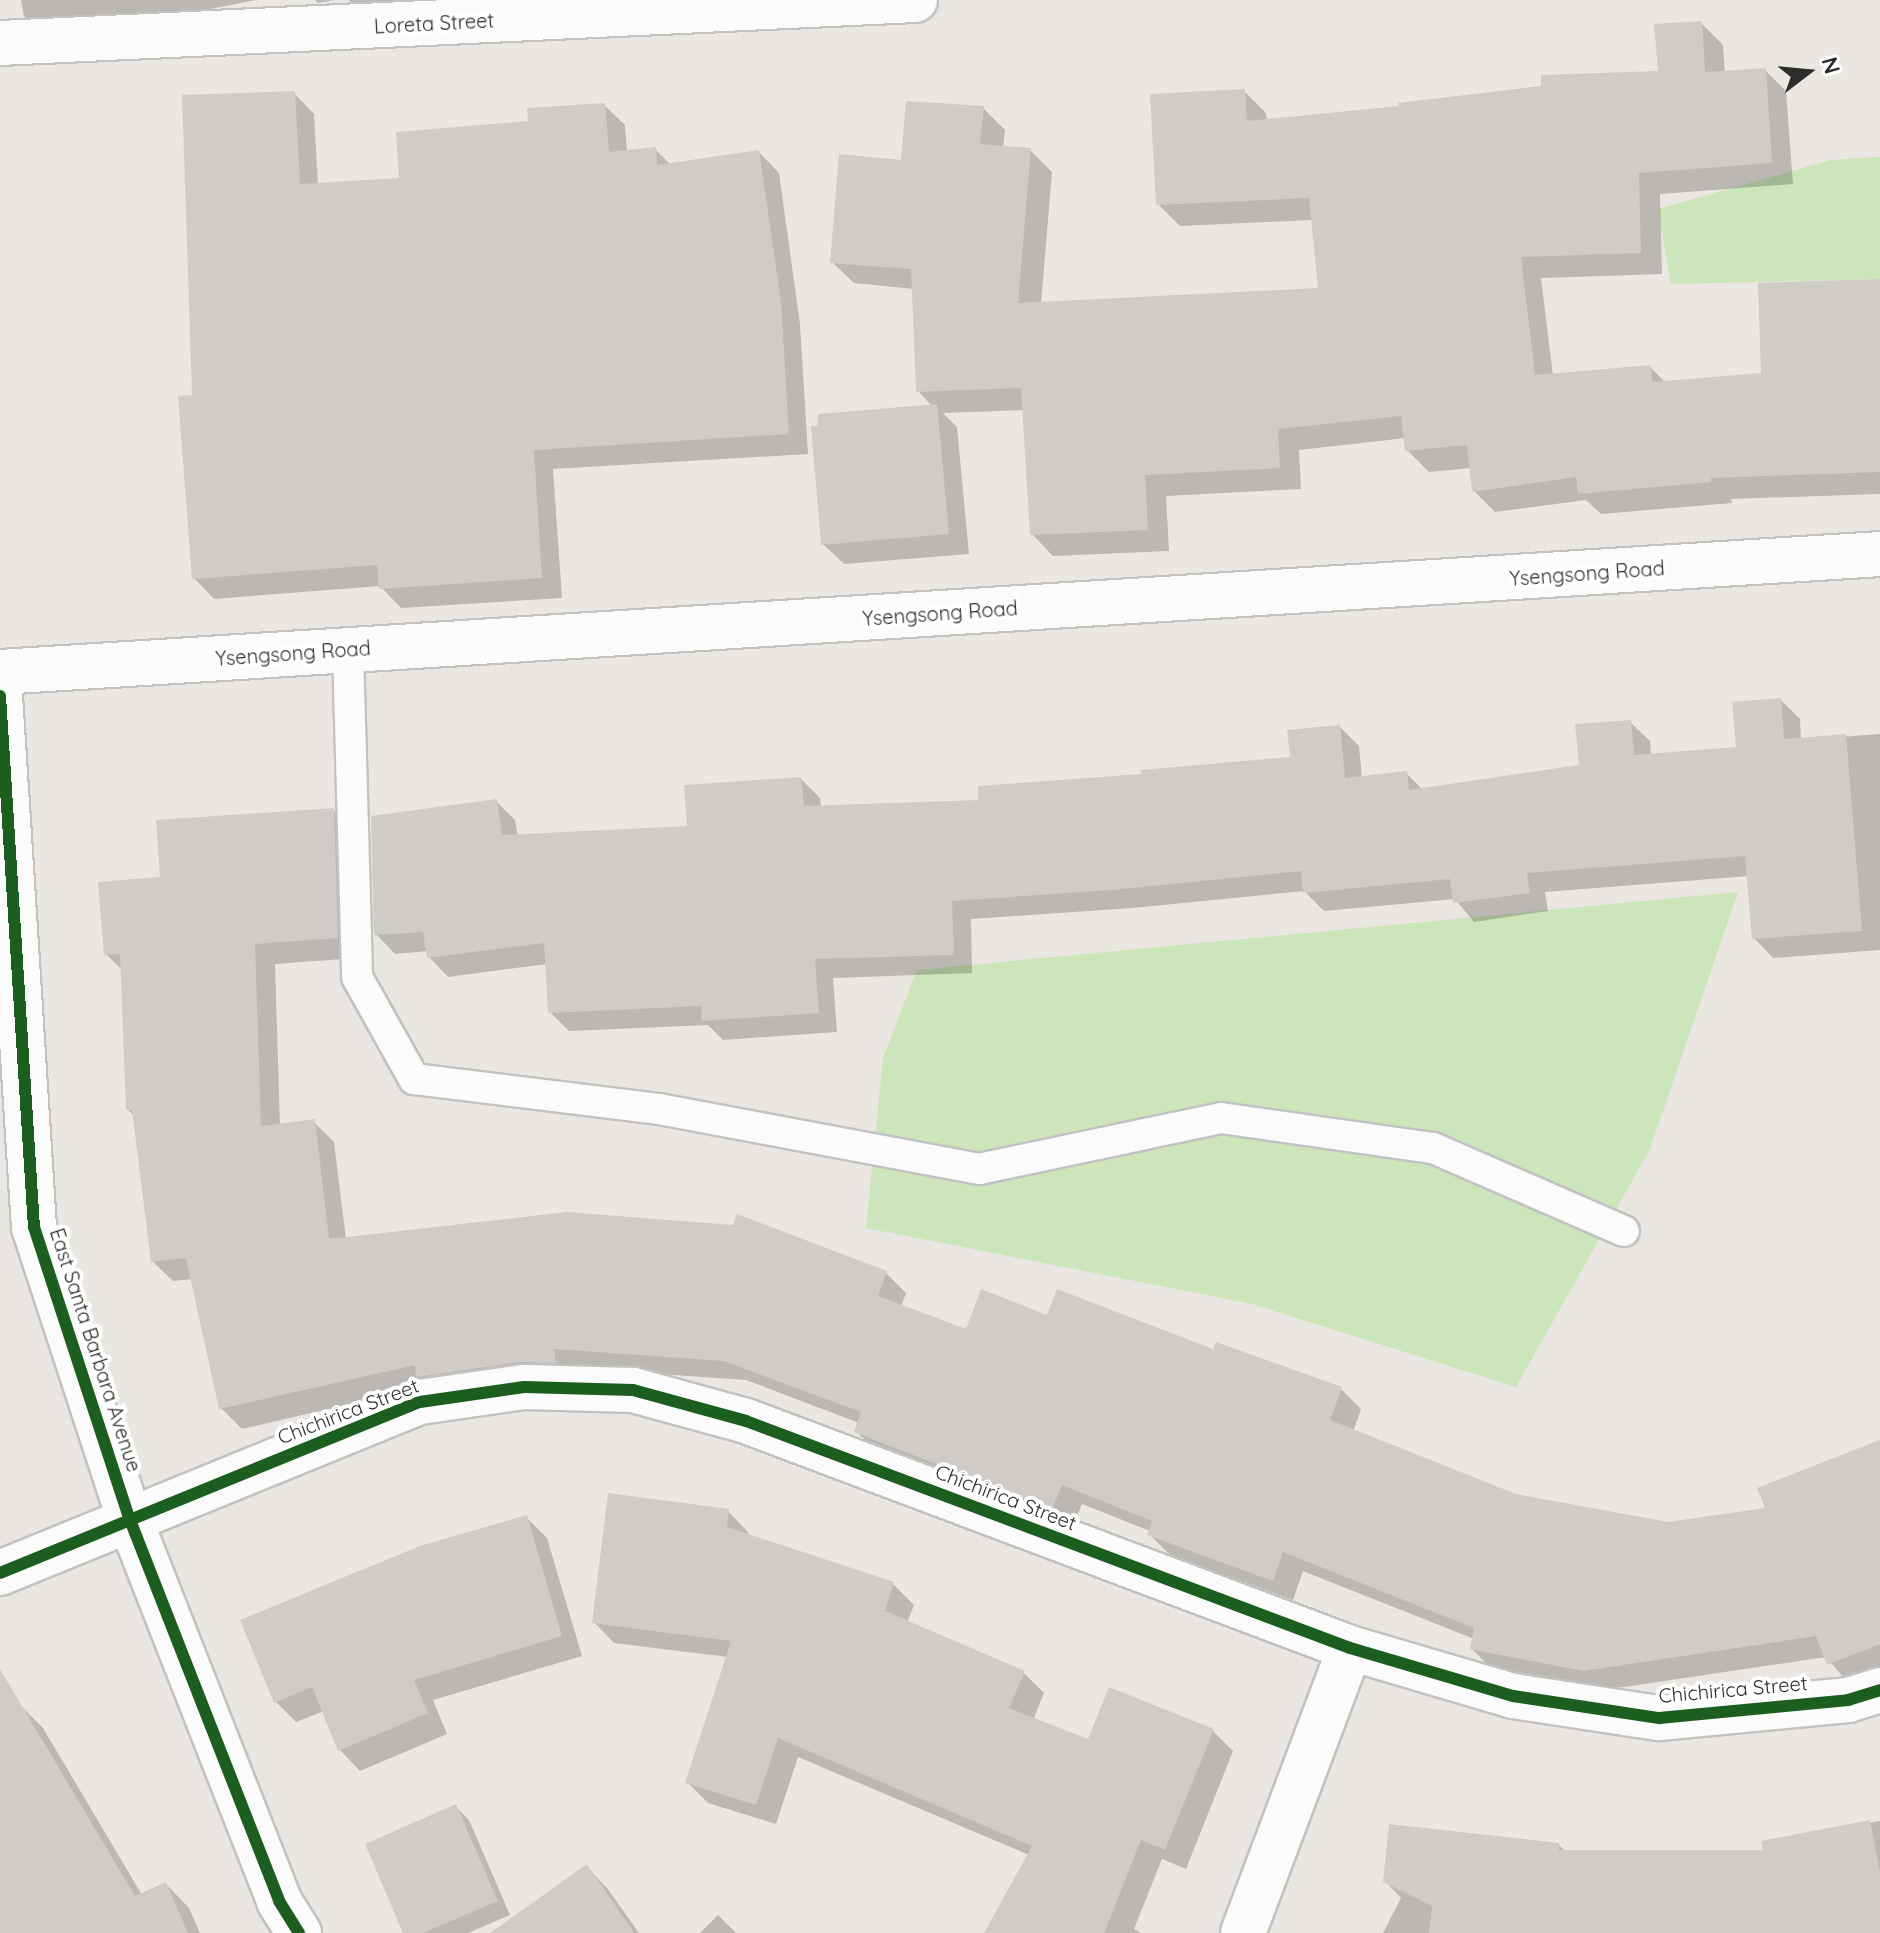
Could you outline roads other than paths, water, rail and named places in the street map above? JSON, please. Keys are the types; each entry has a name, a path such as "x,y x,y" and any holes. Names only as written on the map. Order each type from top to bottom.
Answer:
{"street":[{"name":"Loreta Street","path":"0,43 915,0"},
{"name":"Ysengsong Road","path":"0,672 1880,554"},
{"name":"East Santa Barbara Avenue","path":"0,696 34,1227 130,1520 279,1901 299,1933"},
{"name":"Chichirica Street","path":"0,1573 420,1402 524,1387 633,1390 746,1421 1350,1648 1513,1696 1659,1718 1848,1700 1880,1690"},
{"path":"1243,1933 1350,1648"}],"lane":[{"path":"348,650 357,977 414,1079 659,1109 979,1169 1221,1118 1433,1148 1624,1231"}]}
